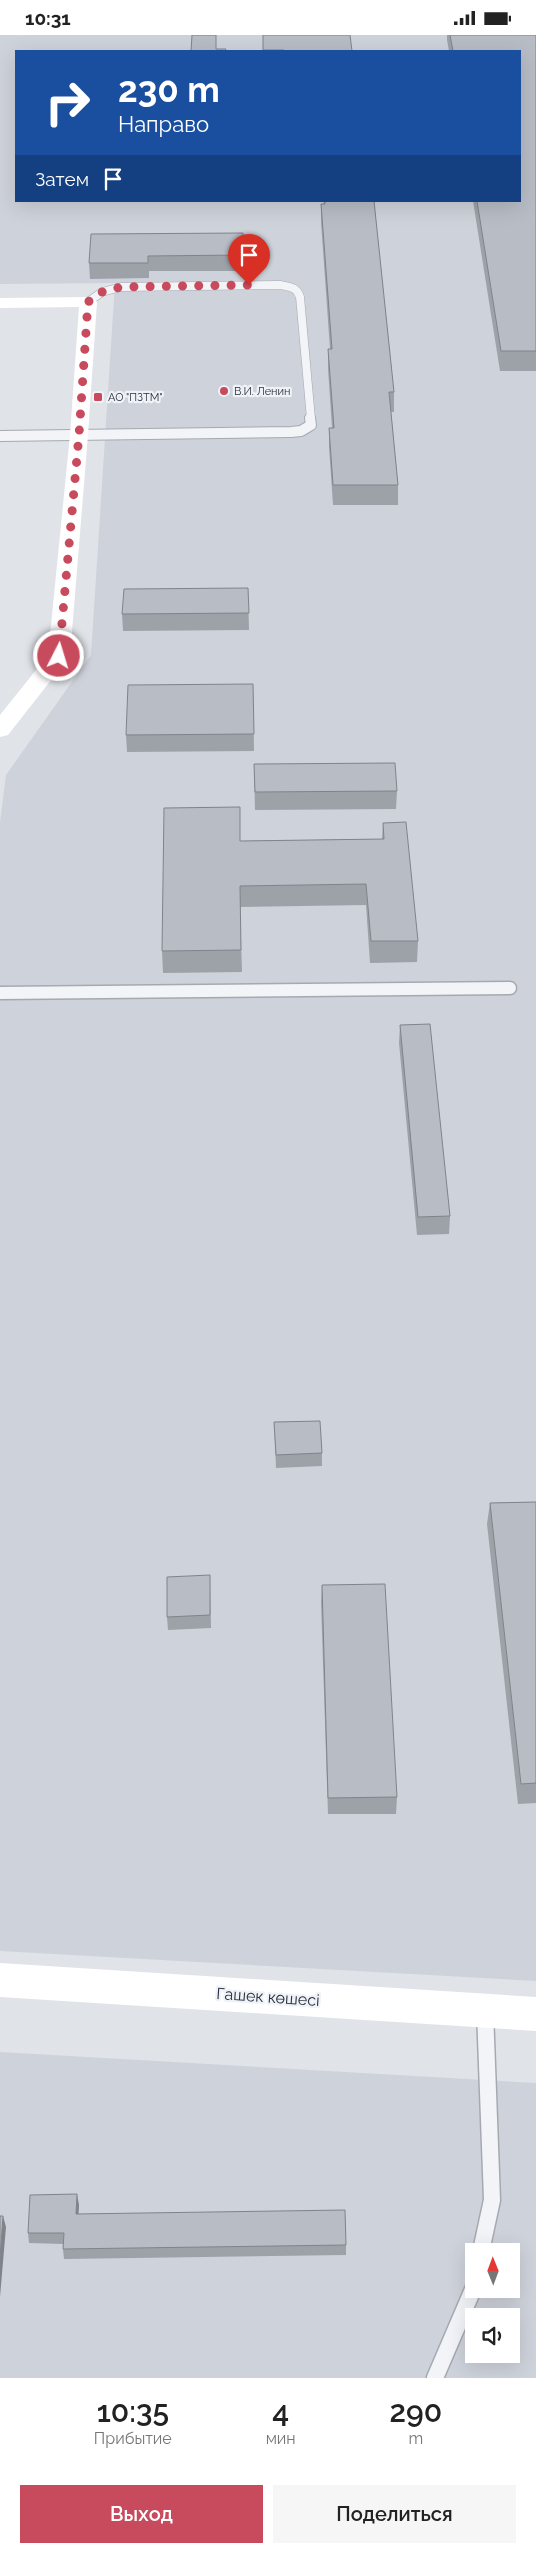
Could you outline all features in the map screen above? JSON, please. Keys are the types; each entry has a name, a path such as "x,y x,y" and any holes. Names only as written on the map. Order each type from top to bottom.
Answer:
{"street":[{"path":"0,303 88,302 79,435 59,656 0,730"},
{"name":"Гашек көшесі","path":"0,1980 536,2014"}],"lane":[{"path":"0,436 292,432 307,429 312,420 300,297 298,291 292,287 267,284 121,287 102,292 88,302"},
{"path":"0,993 510,988"},
{"path":"483,2243 492,2200 485,2011"},
{"path":"434,2378 469,2298"}],"shaded area":[{"path":"0,35 536,35 536,1981 0,1951 0,822 6,775 91,655 115,283 0,284"},
{"path":"0,2052 536,2083 536,2378 0,2378"}],"building":[{"path":"192,35 216,35 216,49 226,49 226,50 191,50"},
{"path":"263,35 350,35 352,50 284,50 263,50"},
{"path":"450,35 536,35 536,351 501,351 477,202 521,202 521,50 453,50"},
{"path":"325,202 374,202 394,392 389,392 398,485 333,485 329,428 334,428 328,349 332,349 321,204 325,204"},
{"path":"243,233 243,255 148,256 148,263 89,263 91,234"},
{"path":"248,588 249,613 122,614 124,589"},
{"path":"253,684 254,734 126,735 128,685"},
{"path":"395,763 397,791 255,792 254,764"},
{"path":"240,807 240,841 384,839 383,823 406,822 418,941 371,941 366,884 240,886 241,950 162,951 164,808"},
{"path":"430,1024 450,1216 418,1217 400,1025"},
{"path":"320,1421 322,1453 276,1455 274,1422"},
{"path":"536,1502 536,1783 521,1784 490,1503"},
{"path":"210,1575 210,1615 167,1617 167,1577"},
{"path":"385,1584 397,1797 328,1798 322,1585"},
{"path":"77,2194 76,2214 345,2210 346,2245 63,2249 64,2233 28,2233 30,2195"},
{"path":"0,2216 3,2216 0,2258"}],"place":[{"name":"В.И. Ленин","path":"224,391"},
{"name":"АО \"ПЗТМ\"","path":"98,397"}],"route":[{"path":"59,656 79,435 88,302 102,292 121,287 249,285"}]}
